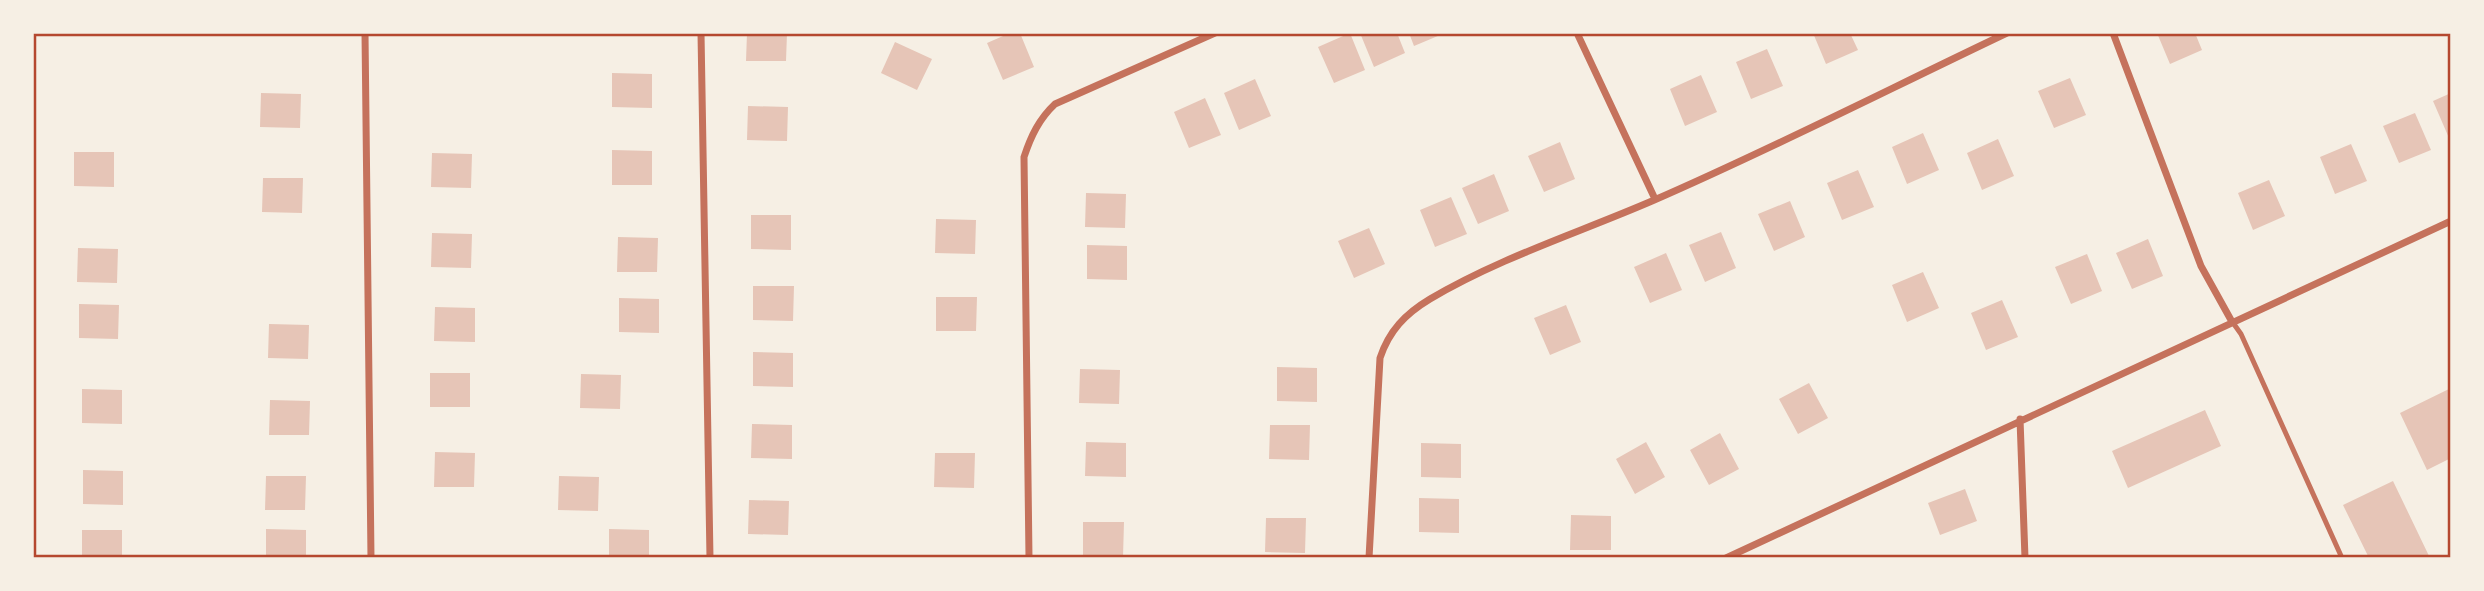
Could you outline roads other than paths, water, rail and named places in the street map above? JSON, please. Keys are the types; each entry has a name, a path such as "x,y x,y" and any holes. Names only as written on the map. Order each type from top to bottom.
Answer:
{"street":[{"path":"365,33 371,558"},
{"path":"701,33 710,558"},
{"path":"1029,558 1024,157 1042,116 1055,104 1215,33"},
{"path":"1577,33 1655,200"},
{"path":"1369,558 1380,358 1388,335 1404,317 1429,300 1490,269 1655,200 2007,33"},
{"path":"2113,33 2202,266 2231,320"},
{"path":"1726,558 2231,320 2451,220"},
{"path":"2020,419 2025,558"}],"lane":[{"path":"2231,320 2241,334 2342,558"}]}
